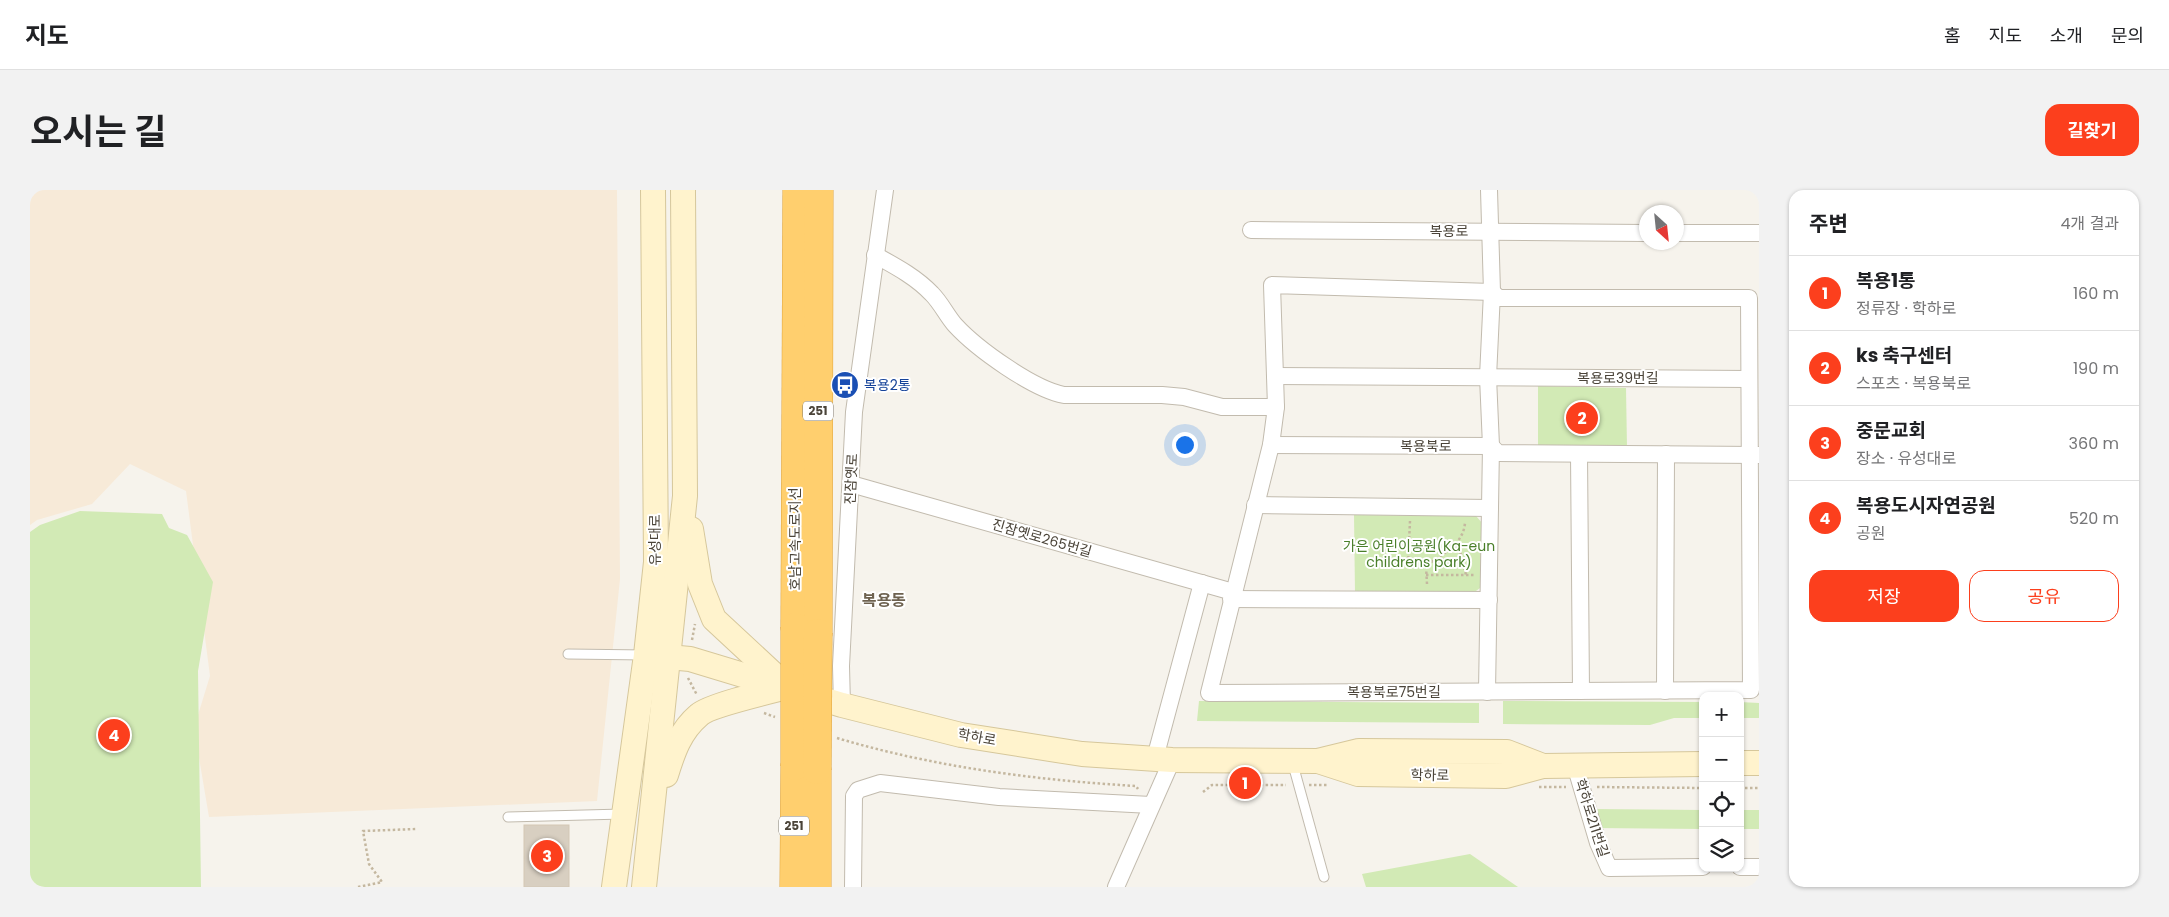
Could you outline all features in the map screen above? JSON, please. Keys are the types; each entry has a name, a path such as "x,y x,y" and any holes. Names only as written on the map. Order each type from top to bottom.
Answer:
{"highway":[{"name":"호남고속도로지선","path":"797,190 806,630 806,768 817,887"},
{"name":"호남고속도로지선","path":"806,630 819,190"},
{"name":"호남고속도로지선","path":"794,887 806,768"}],"street":[{"name":"유성대로","path":"644,887 670,658 685,496 683,190"},
{"path":"683,234 690,190"},
{"name":"진잠옛로","path":"842,705 841,666 854,412 885,190"},
{"path":"1487,692 1491,446 1488,377 1492,292 1489,190"},
{"name":"유성대로","path":"614,887 626,814 656,562 651,195"},
{"name":"복용로","path":"1251,230 1639,233"},
{"path":"1684,233 1759,234"},
{"path":"875,255 905,272 932,294 955,325 976,345 1050,392 1064,395 1162,395 1184,397 1222,407 1276,407"},
{"path":"1489,600 1232,595 1270,445 1276,407 1272,285 1492,292 1499,298 1749,298 1749,378 1754,455"},
{"name":"복용로39번길","path":"1275,376 1749,378"},
{"name":"복용북로","path":"1270,445 1491,446 1498,453 1754,455"},
{"path":"1579,454 1581,692"},
{"path":"1665,691 1666,454"},
{"name":"복용북로75번길","path":"1232,595 1210,692 1752,690 1754,455"},
{"name":"진잠옛로265번길","path":"851,484 1202,583 1232,595"},
{"path":"685,496 700,584 714,619 787,687"},
{"path":"1254,505 1490,508"},
{"path":"1116,887 1146,799 1163,759 1202,583"},
{"name":"학하로","path":"646,656 690,659 842,705 961,736 1082,754 1163,759 1318,761 1359,751 1507,752 1543,766 1699,764"},
{"path":"651,834 675,748 684,730 700,713 787,687"},
{"path":"1744,763 1759,763"},
{"name":"학하로211번길","path":"1575,765 1598,843 1609,868 1699,868"},
{"path":"853,887 852,810 854,796 858,790 868,785 880,783 900,784 999,798 1146,799"},
{"path":"1744,867 1759,867"}],"lane":[{"path":"568,654 646,656"},
{"path":"1292,761 1324,877"},
{"path":"508,817 626,814"}],"path":[{"path":"1411,514 1408,564 1426,566 1458,542 1464,534 1465,521"},
{"path":"1458,542 1466,575"},
{"path":"1426,566 1428,593"},
{"path":"1426,575 1484,576"},
{"path":"693,634 696,623"},
{"path":"688,681 700,700"},
{"path":"755,711 779,718"},
{"path":"830,735 904,757 972,769 1136,786 1146,799"},
{"path":"1203,792 1212,785 1290,785"},
{"path":"1597,788 1699,788"},
{"path":"1744,788 1759,788"},
{"path":"358,887 382,882 369,864 363,831 416,829"}],"shaded area":[{"path":"30,190 617,190 620,579 597,801 209,817 194,728 210,676 186,491 130,464 92,504 37,520 30,525"}],"green space":[{"path":"1538,386 1626,388 1627,448 1538,448"},
{"path":"80,511 162,514 169,528 187,535 213,582 198,671 201,887 30,887 30,532 40,525"},
{"name":"가은 어린이공원(Ka-eun childrens park)","path":"1354,515 1476,516 1483,524 1483,586 1473,593 1355,593"},
{"path":"1199,701 1479,703 1479,723 1197,721"},
{"path":"1503,701 1699,702 1699,718 1674,718 1650,725 1503,724"},
{"path":"1744,702 1759,703 1759,718 1744,718"},
{"path":"1594,809 1699,810 1699,829 1594,828"},
{"path":"1744,810 1759,810 1759,829 1744,829"},
{"path":"1470,854 1518,887 1366,887 1362,874"}],"building":[{"path":"524,825 569,825 569,887 524,887"}],"place":[{"name":"복용2통","path":"845,385"},
{"name":"ks 축구센터","path":"1582,418"},
{"name":"복용도시자연공원","path":"114,735"},
{"name":"복용1통","path":"1245,783"},
{"name":"중문교회","path":"547,856"}],"district":[{"name":"복용동","path":"884,600"}]}
